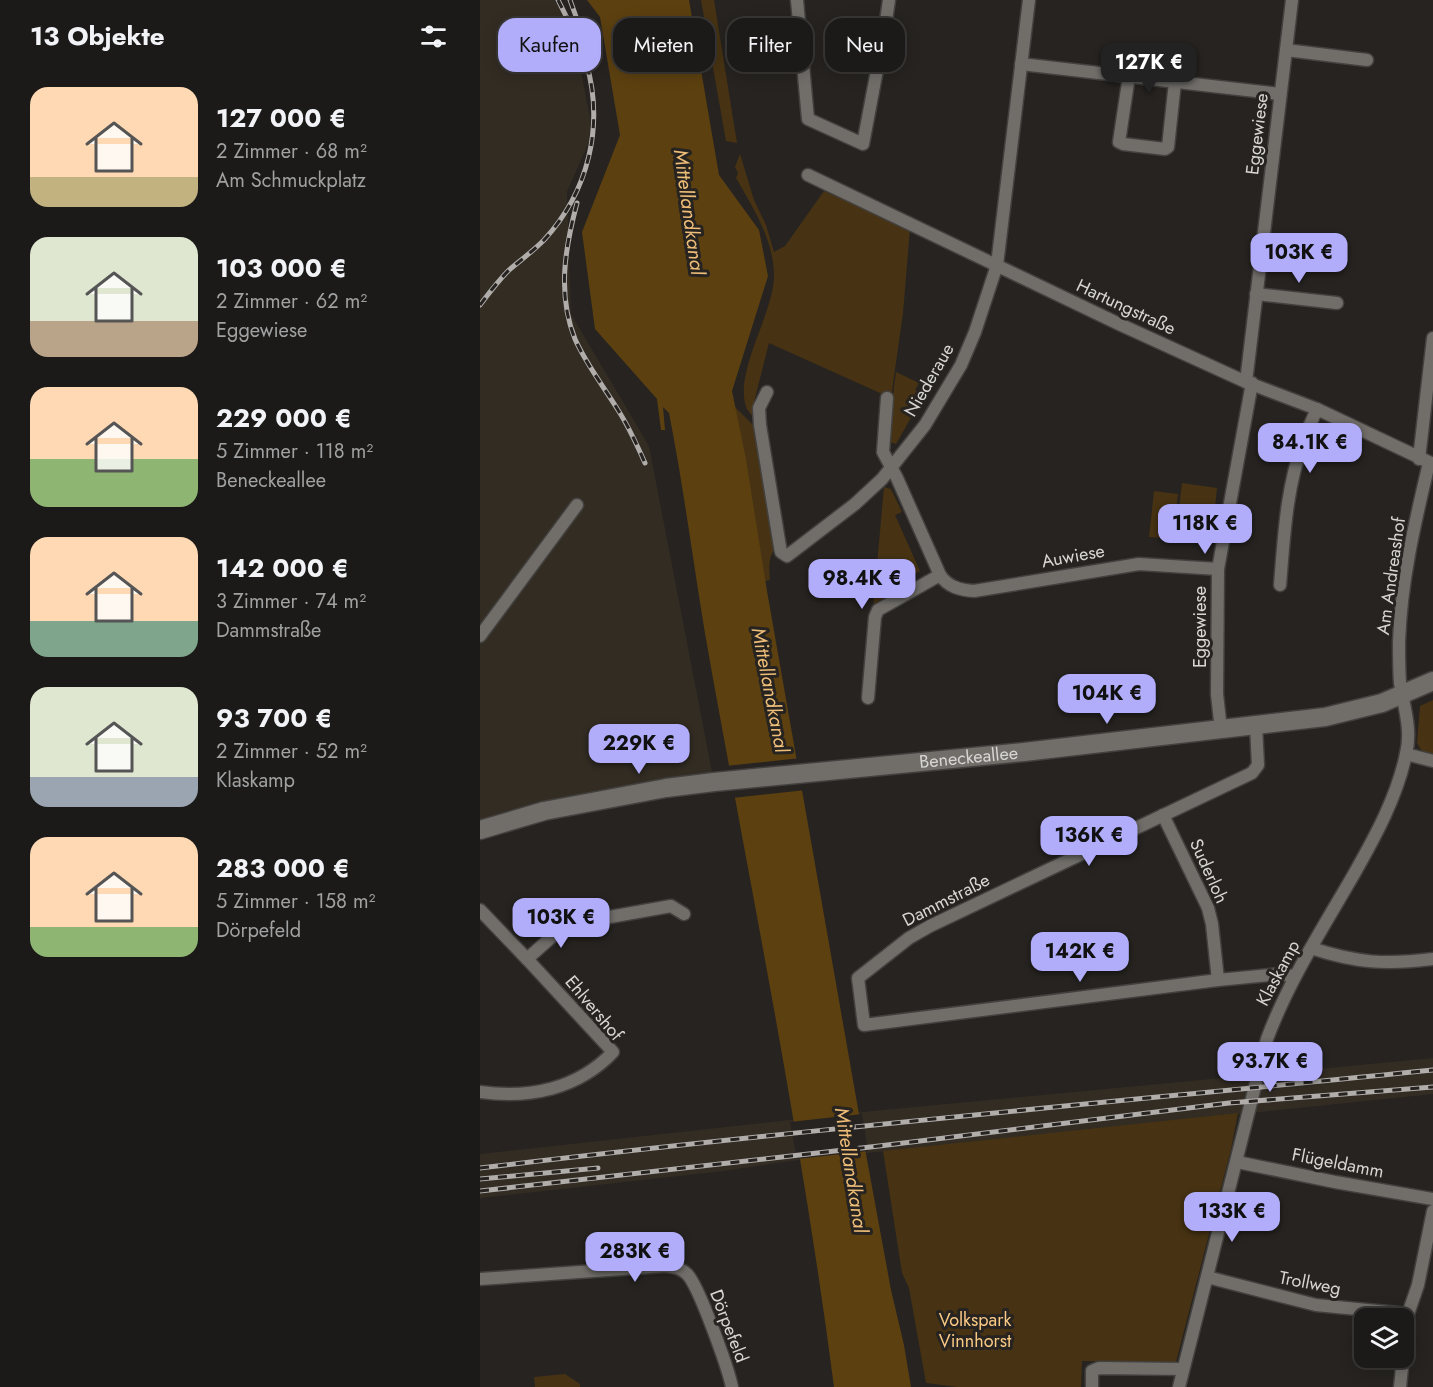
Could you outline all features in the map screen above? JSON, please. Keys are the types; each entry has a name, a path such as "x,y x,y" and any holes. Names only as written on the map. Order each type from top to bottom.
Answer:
{"street":[{"path":"797,0 808,118 863,144 889,0"},
{"name":"Niederaue","path":"767,392 759,408 760,425 780,547 784,554 791,554 882,479 925,425 961,365 975,332 997,266 1029,0"},
{"name":"Eggewiese","path":"1221,730 1217,694 1218,569 1249,382 1256,294 1292,0"},
{"path":"1286,50 1367,60"},
{"path":"1021,64 1280,94"},
{"path":"1129,76 1119,142 1165,150 1168,147 1175,82"},
{"name":"Hartungstraße","path":"808,175 997,266 1249,382 1317,409 1427,462"},
{"path":"1256,294 1338,303"},
{"name":"Am Andreashof","path":"1403,695 1400,681 1399,642 1402,598 1409,547 1427,462 1433,338"},
{"path":"868,698 875,617 878,610 940,575 883,452 887,398"},
{"path":"1280,585 1284,534 1293,478 1302,444 1317,409"},
{"path":"480,636 577,505"},
{"name":"Auwiese","path":"940,575 949,584 961,590 974,591 1139,564 1218,569"},
{"name":"Beneckeallee","path":"480,830 544,812 666,788 1024,752 1325,717 1373,706 1433,681"},
{"name":"Klaskamp","path":"1179,1387 1267,1039 1279,1006 1294,976 1374,840 1389,808 1407,754 1409,725 1403,695"},
{"name":"Dammstraße","path":"1256,726 1258,765 1252,773 909,938 858,978 864,1025 1218,980 1280,974 1294,976"},
{"path":"1407,754 1433,761"},
{"name":"Suderloh","path":"1163,815 1208,908 1218,980"},
{"name":"Beneckeallee","path":"480,824 500,823"},
{"path":"527,959 565,925 671,906 684,914"},
{"name":"Ehlvershof","path":"480,910 613,1052 599,1067 578,1080 559,1087 525,1094 480,1092"},
{"path":"1311,948 1340,957 1368,962 1397,963 1433,959"},
{"name":"Flügeldamm","path":"1237,1162 1335,1182 1433,1198"},
{"path":"1410,1308 1418,1285 1433,1211"},
{"name":"Dörpefeld","path":"480,1279 666,1266 682,1270 694,1283 732,1387"},
{"name":"Trollweg","path":"1207,1277 1316,1305 1354,1309"},
{"path":"1092,1387 1092,1371 1099,1368 1183,1369"},
{"path":"1400,1387 1402,1368"}],"shaded area":[{"path":"480,0 554,0 569,18 498,18 498,72 581,72 593,133 567,192 571,314 649,446 714,782 480,830"},
{"path":"1433,1058 1433,1094 791,1161 724,1171 480,1198 480,1154 872,1111"}],"green space":[{"path":"701,0 714,0 737,143 726,141 714,72 715,18 704,18"},
{"path":"740,154 754,200 766,225 774,252 785,246 824,191 910,229 903,313 891,398 769,343 754,402 756,419 748,410 744,395 745,379 768,308 774,276 766,237 736,178 738,173 735,167"},
{"path":"896,372 919,383 915,390 924,395 896,444 887,441"},
{"path":"735,407 757,427 776,547 770,559 770,580 765,581 746,458"},
{"path":"1182,483 1217,488 1214,518 1207,518 1206,528 1177,524"},
{"path":"884,487 891,489 902,512 895,515 920,571 894,585 899,594 873,609"},
{"path":"1154,491 1178,494 1173,539 1149,537"},
{"path":"1433,700 1433,755 1423,753 1417,743 1420,706"},
{"name":"Volkspark Vinnhorst","path":"1238,1113 1231,1149 1176,1362 1082,1361 1081,1387 957,1387 926,1383 909,1288 902,1273 883,1151"},
{"path":"565,1374 580,1384 580,1387 535,1387 534,1377"}],"water":[{"name":"Mittellandkanal","path":"587,0 689,0 692,18 613,18 613,72 701,72 719,175 759,230 768,276 732,391 746,458 767,591 866,1154 911,1387 834,1387 793,1118 706,641 669,413 663,407 665,430 661,430 657,399 595,329 582,232 620,135 600,17"}],"pier":[{"path":"801,758 806,790 732,798 726,766"},
{"path":"862,1114 868,1151 797,1159 790,1122"}],"railway":[{"path":"480,305 505,274 544,240 559,221 572,201 589,157 594,110 591,86 583,54 558,0"},
{"path":"570,0 576,18"},
{"path":"577,203 566,254 565,288 569,322 579,348 626,423 645,463"},
{"path":"480,1168 837,1129 1433,1070"},
{"path":"480,1191 879,1146 1229,1103 1433,1087"},
{"path":"480,1179 598,1168"}]}
